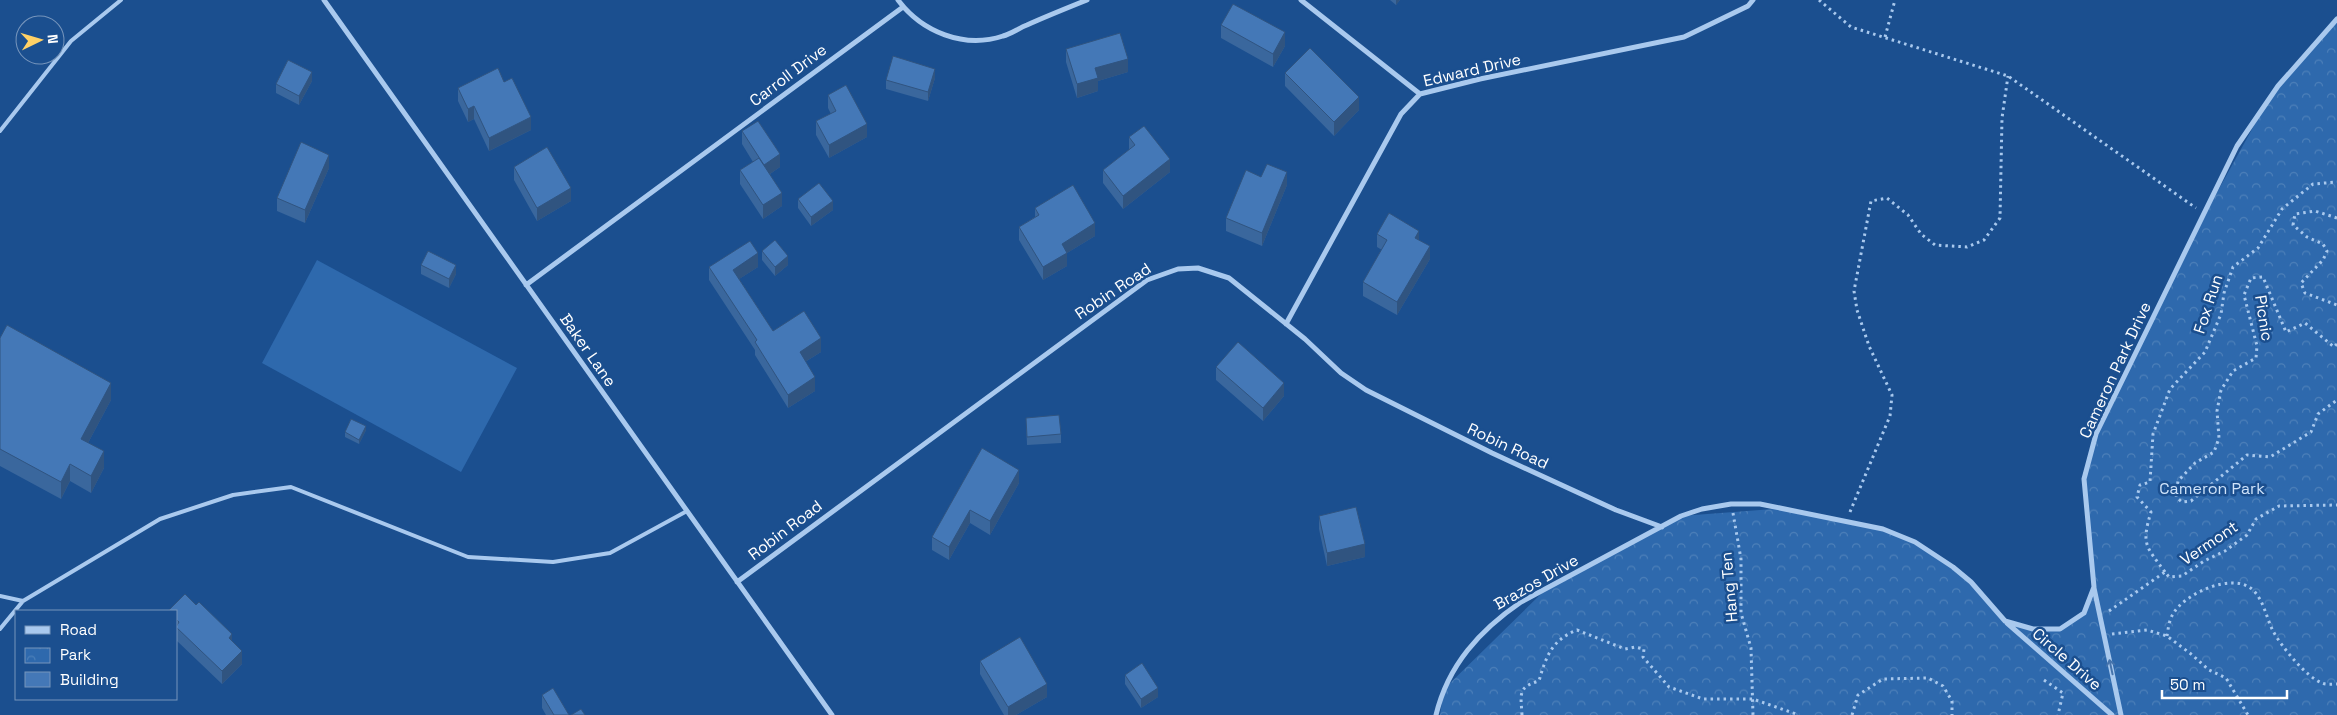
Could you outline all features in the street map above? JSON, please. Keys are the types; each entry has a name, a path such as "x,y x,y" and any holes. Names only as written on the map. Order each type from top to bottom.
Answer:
{"street":[{"name":"Baker Lane","path":"324,0 832,715"},
{"path":"898,0 910,15 928,28 964,40 986,40 1004,36 1088,0"},
{"path":"1301,0 1420,94"},
{"name":"Edward Drive","path":"1286,324 1401,114 1420,94 1480,79 1684,37 1748,6 1753,0"},
{"name":"Carroll Drive","path":"526,285 903,7"},
{"name":"Cameron Park Drive","path":"2005,621 2033,629 2060,629 2084,613 2094,587 2084,479 2088,458 2096,434 2237,146 2256,115 2278,86 2337,19"},
{"name":"Robin Road","path":"737,582 1147,280 1162,273 1178,269 1198,268 1221,274 1242,287 1341,373 1366,390 1501,457 1616,510 1662,527"},
{"path":"1662,527 1681,516 1702,509 1731,504 1760,504 1883,529 1915,542 1938,556 1971,582 2005,621"},
{"name":"Brazos Drive","path":"1436,715 1444,689 1457,663 1483,631 1497,618 1521,602 1662,527"},
{"name":"Circle Drive","path":"2094,587 2121,715"},
{"name":"Circle Drive","path":"2005,621 2112,715"}],"lane":[{"path":"0,131 71,41 121,0"},
{"path":"0,629 22,601 160,519 233,495 291,487 468,557 553,562 610,553 687,511"},
{"path":"0,596 22,601"}],"path":[{"path":"1819,0 1851,26 2008,76 2204,214"},
{"path":"1884,37 1895,0"},
{"path":"1846,521 1890,416 1892,395 1869,346 1857,310 1854,291 1871,201 1887,198 1908,215 1921,234 1936,245 1967,247 1984,240 2000,218 2002,118 2008,76"},
{"name":"Fox Run","path":"2165,572 2146,546 2145,533 2152,512 2136,497 2140,486 2150,482 2153,434 2170,389 2205,352 2221,314 2224,293 2233,268 2258,248 2282,209 2313,184 2337,182"},
{"path":"2337,218 2315,211 2295,214 2293,225 2307,237 2323,244 2327,251 2323,260 2301,284 2305,293 2337,305"},
{"name":"Picnic","path":"2337,344 2334,347 2305,323 2286,332 2263,278 2251,278 2244,295 2257,346 2256,358 2234,371 2221,390 2217,411 2219,438 2214,452 2195,463 2178,481 2176,497 2182,502 2191,500 2248,455 2270,458 2311,432 2318,414 2337,400"},
{"name":"Hang Ten","path":"1731,504 1741,559 1741,613 1751,648 1753,715"},
{"name":"Vermont","path":"2101,617 2165,572 2169,576 2182,576 2204,561 2225,551 2247,535 2256,519 2279,506 2337,505"},
{"path":"2167,636 2172,615 2183,602 2202,590 2230,582 2251,588 2261,601 2274,632 2306,673 2323,684 2337,684"},
{"path":"1522,715 1521,692 1527,684 1540,681 1546,658 1562,636 1577,630 1625,649 1635,647 1644,649 1643,657 1668,687 1703,699 1752,698 1799,715"},
{"path":"2105,637 2117,632 2147,630 2167,636 2209,670 2226,678 2248,715"},
{"path":"1852,715 1858,694 1883,679 1928,678 1943,686 1952,701 1952,715"},
{"path":"2044,680 2063,693 2058,715"}],"green space":[{"name":"Cameron Park","path":"2337,21 2337,715 1440,715 1444,689 1544,591 1681,516 1785,508 1883,529 1920,546 1953,567 2005,621 2033,629 2060,629 2084,613 2094,587 2084,479 2096,434 2205,214 2271,95"},
{"path":"317,260 517,368 461,472 262,363"}],"building":[{"path":"1233,4 1285,32 1273,54 1221,25"},
{"path":"1120,33 1128,59 1095,68 1098,78 1077,84 1066,49"},
{"path":"1310,48 1359,97 1334,122 1285,73"},
{"path":"893,56 935,69 928,92 886,80"},
{"path":"288,60 312,72 299,96 276,84"},
{"path":"498,68 504,82 512,78 531,117 489,138 474,106 468,109 458,88"},
{"path":"846,85 867,124 829,145 816,121 836,111 828,95"},
{"path":"758,121 780,154 764,165 742,131"},
{"path":"1144,126 1170,159 1123,196 1103,170 1135,145 1129,137"},
{"path":"301,142 329,155 305,210 277,198"},
{"path":"547,147 571,188 537,208 514,167"},
{"path":"759,158 782,193 763,205 740,170"},
{"path":"1267,164 1287,172 1262,233 1226,218 1246,170 1261,177"},
{"path":"819,183 833,201 811,217 798,199"},
{"path":"1073,185 1095,223 1062,244 1067,253 1043,267 1019,227 1039,215 1035,208"},
{"path":"1389,213 1419,231 1415,238 1430,246 1397,302 1363,282 1387,240 1377,234"},
{"path":"775,240 788,256 775,267 762,251"},
{"path":"750,241 758,253 733,270 773,331 804,311 821,338 800,352 815,377 788,395 755,342 757,340 709,267"},
{"path":"428,251 456,265 449,279 421,265"},
{"path":"7,325 111,383 81,439 104,451 91,476 70,464 61,482 0,449 0,338"},
{"path":"1238,342 1284,383 1263,408 1216,367"},
{"path":"1059,415 1061,434 1027,437 1026,418"},
{"path":"351,419 366,426 359,440 345,432"},
{"path":"982,448 1019,470 990,521 970,510 949,547 932,537"},
{"path":"1356,507 1365,544 1327,553 1319,516"},
{"path":"185,594 196,605 199,602 232,634 229,638 242,651 222,671 178,629 178,610 169,610"},
{"path":"1020,637 1047,684 1008,707 980,661"},
{"path":"1142,663 1158,688 1141,699 1125,675"},
{"path":"553,688 569,715 554,715 542,695"},
{"path":"581,709 585,715 571,715"}]}
